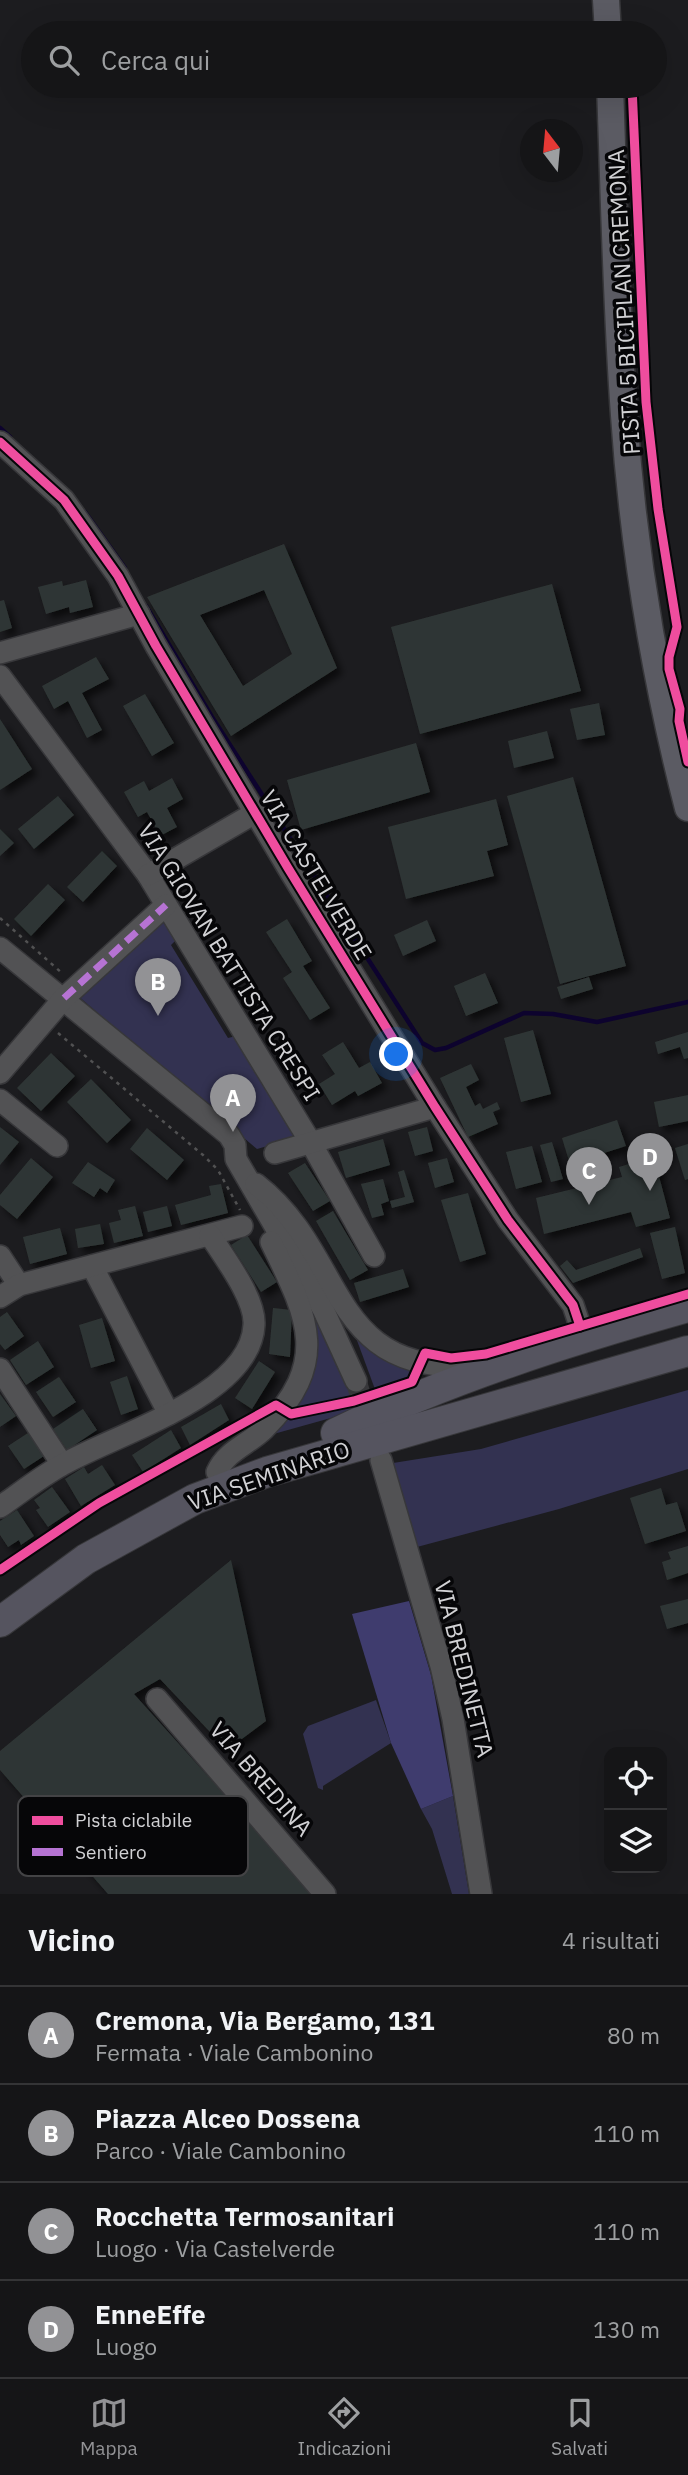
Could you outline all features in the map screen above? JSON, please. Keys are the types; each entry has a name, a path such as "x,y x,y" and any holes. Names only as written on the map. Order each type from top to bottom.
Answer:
{"highway":[{"path":"337,1442 388,1408 500,1364 688,1307"},
{"path":"480,1400 688,1330"},
{"path":"480,1400 688,1351"},
{"path":"337,1442 400,1444 496,1425 688,1372"},
{"name":"VIA SEMINARIO","path":"0,1596 65,1548 111,1521 247,1459 337,1442 480,1400"},
{"name":"VIA SEMINARIO","path":"0,1622 77,1564 157,1517 337,1442"}],"main road":[{"path":"606,0 607,21"},
{"path":"611,98 624,415 634,525 662,699 687,803"}],"street":[{"name":"VIA CASTELVERDE","path":"0,442 64,500 118,576 255,813 435,1107 508,1220 573,1305 607,1330"},
{"path":"0,653 139,614"},
{"name":"VIA GIOVAN BATTISTA CRESPI","path":"0,676 148,875 311,1143 374,1256"},
{"path":"148,875 255,813"},
{"path":"0,1073 65,998 166,905"},
{"path":"0,948 65,998 229,1135 235,1145 236,1159 323,1309 356,1381"},
{"path":"0,964 65,998"},
{"path":"0,1100 57,1146"},
{"path":"275,1153 435,1107"},
{"path":"248,1177 286,1210 348,1313 374,1341 393,1353 441,1367 500,1364"},
{"path":"217,1472 222,1460 263,1430 282,1408 298,1384 308,1348 303,1310 257,1214 248,1177"},
{"path":"0,1297 19,1285 211,1234 242,1220"},
{"path":"0,1507 62,1464 169,1414 227,1378 244,1352 254,1326 246,1296 211,1234"},
{"path":"0,1256 19,1285"},
{"path":"92,1266 169,1414"},
{"path":"573,1305 580,1326 576,1340"},
{"path":"0,1369 62,1464"},
{"name":"VIA BREDINETTA","path":"381,1460 444,1679 481,1894"},
{"name":"VIA BREDINA","path":"157,1699 241,1796"},
{"name":"VIA BREDINA","path":"248,1805 325,1894"}],"path":[{"path":"0,918 65,998"},
{"path":"41,1025 49,1032 61,1034 203,1155 218,1170 242,1220"}],"shaded area":[{"path":"164,917 177,939 171,945 228,1038 236,1036 299,1137 257,1149 78,996"},
{"path":"308,1303 339,1360 352,1398 292,1413 308,1372 314,1346 315,1332"},
{"path":"355,1335 417,1370 410,1382 376,1392"},
{"path":"688,1390 688,1469 559,1509 417,1547 393,1463 481,1449"},
{"path":"353,1403 356,1411 270,1435 285,1417"},
{"path":"409,1601 431,1675 453,1796 421,1809 391,1743 352,1614"},
{"path":"376,1700 391,1743 323,1786 323,1790 318,1788 303,1734 308,1726"},
{"path":"453,1796 469,1894 452,1894 432,1829 421,1809"}],"building":[{"path":"284,544 337,668 231,736 147,597","holes":["264,590 292,654 243,686 200,615"]},
{"path":"86,580 93,607 70,613 69,607 46,614 38,587 62,581 63,586"},
{"path":"552,584 581,691 420,734 391,627"},
{"path":"4,600 12,628 0,632 0,601"},
{"path":"96,657 109,679 82,693 102,730 87,738 68,701 54,709 42,686"},
{"path":"145,694 174,743 152,756 123,706"},
{"path":"599,703 605,735 577,740 570,709"},
{"path":"0,719 32,769 0,790"},
{"path":"547,731 554,758 514,768 508,741"},
{"path":"416,743 430,792 301,830 287,780"},
{"path":"573,777 626,966 560,984 507,796"},
{"path":"172,778 183,799 167,808 177,827 160,836 147,812 138,817 124,792 144,781 149,791"},
{"path":"58,796 74,815 34,849 18,829"},
{"path":"496,799 508,845 487,851 494,876 406,899 388,827"},
{"path":"0,829 14,843 0,856"},
{"path":"102,851 117,866 83,902 67,887"},
{"path":"48,884 65,900 31,936 14,919"},
{"path":"287,919 312,961 303,966 330,1008 310,1020 283,978 292,972 266,932"},
{"path":"427,920 436,941 403,956 394,935"},
{"path":"485,973 498,1003 466,1016 454,986"},
{"path":"589,977 593,989 561,999 557,987"},
{"path":"533,1030 551,1094 521,1102 504,1038"},
{"path":"688,1032 688,1058 684,1059 680,1047 658,1054 655,1042"},
{"path":"343,1042 359,1068 370,1062 382,1083 358,1096 355,1091 332,1105 319,1084 335,1074 322,1055"},
{"path":"51,1053 75,1076 41,1111 17,1088"},
{"path":"471,1064 479,1080 466,1087 475,1106 480,1103 483,1109 497,1102 500,1109 493,1112 498,1124 468,1137 440,1078"},
{"path":"91,1079 131,1120 107,1143 67,1102"},
{"path":"688,1095 688,1121 659,1127 654,1102"},
{"path":"617,1120 626,1146 570,1164 562,1138"},
{"path":"0,1127 19,1142 0,1165"},
{"path":"427,1127 433,1151 415,1156 408,1132"},
{"path":"147,1128 184,1160 167,1180 130,1149"},
{"path":"383,1139 390,1165 346,1178 338,1152"},
{"path":"665,1139 669,1153 654,1157 670,1218 636,1227 631,1212 544,1234 536,1198 622,1177 619,1167 642,1160 639,1150"},
{"path":"552,1142 563,1179 551,1182 540,1145"},
{"path":"688,1144 688,1179 685,1180 675,1148"},
{"path":"532,1146 542,1182 516,1189 506,1152"},
{"path":"31,1158 53,1177 17,1219 0,1205 0,1195"},
{"path":"447,1158 454,1182 435,1188 428,1163"},
{"path":"88,1162 115,1180 107,1193 100,1188 94,1197 72,1183"},
{"path":"305,1163 330,1201 313,1211 288,1173"},
{"path":"404,1170 414,1202 392,1208 390,1201 405,1197 398,1172"},
{"path":"383,1179 389,1201 381,1204 384,1215 372,1218 361,1184"},
{"path":"221,1184 228,1213 181,1225 175,1205 211,1195 209,1186"},
{"path":"468,1193 486,1254 460,1262 441,1200"},
{"path":"135,1206 143,1236 114,1243 109,1223 121,1220 118,1210"},
{"path":"167,1206 172,1226 148,1232 143,1212"},
{"path":"333,1211 368,1270 350,1280 316,1221"},
{"path":"100,1224 104,1244 78,1248 75,1229"},
{"path":"675,1227 685,1273 662,1279 650,1233"},
{"path":"60,1228 67,1254 30,1264 23,1237"},
{"path":"247,1235 277,1282 261,1292 231,1245"},
{"path":"640,1248 643,1257 573,1283 560,1266 567,1260 576,1270"},
{"path":"403,1269 409,1287 360,1302 354,1283"},
{"path":"273,1308 292,1310 290,1357 269,1354"},
{"path":"7,1312 24,1336 5,1350 0,1344 0,1317"},
{"path":"102,1318 115,1361 91,1368 79,1325"},
{"path":"38,1341 54,1367 26,1385 10,1360"},
{"path":"259,1361 275,1372 252,1409 235,1398"},
{"path":"127,1376 138,1409 121,1415 110,1382"},
{"path":"59,1377 76,1402 53,1417 36,1392"},
{"path":"0,1394 16,1416 0,1427"},
{"path":"221,1404 229,1420 190,1445 181,1427"},
{"path":"83,1409 97,1430 67,1450 53,1429"},
{"path":"171,1430 181,1448 143,1472 132,1455"},
{"path":"28,1433 44,1456 24,1469 8,1446"},
{"path":"102,1465 115,1485 81,1506 65,1479 84,1467 88,1474"},
{"path":"52,1487 70,1512 48,1527 36,1510 40,1508 34,1500"},
{"path":"661,1488 666,1505 677,1502 686,1531 645,1544 630,1498"},
{"path":"17,1510 34,1536 21,1545 19,1540 8,1547 0,1535 0,1521"},
{"path":"688,1546 688,1573 667,1580 662,1562 671,1559 668,1552"},
{"path":"231,1560 266,1721 227,1750 160,1679 134,1694 226,1796 23,1796 0,1770 0,1751"},
{"path":"688,1599 688,1623 667,1629 660,1606"},
{"path":"248,1821 314,1894 108,1894 92,1876 248,1876"}],"waterway":[{"path":"0,428 10,437"},
{"path":"85,512 125,568"},
{"path":"146,606 212,717 422,1043 435,1050 446,1048 524,1013 553,1014 597,1022 688,1002"}],"tunnel":[{"path":"356,1381 372,1432"}],"marked path":[{"path":"64,998 166,905"}],"cycle path":[{"name":"PISTA 5 BICIPLAN CREMONA","path":"633,98 646,402 658,509 677,627 669,657 669,669 680,709 679,721 688,762"},
{"path":"0,442 64,500 118,576 156,646 288,868 435,1107 508,1220 573,1305 580,1326"},
{"path":"0,1570 99,1503 276,1405 291,1414 354,1401 412,1382 425,1353 451,1358 486,1354 688,1294"}],"place":[{"name":"Piazza Alceo Dossena","path":"158,1016"},
{"name":"Cremona, Via Bergamo, 131","path":"233,1132"},
{"name":"EnneEffe","path":"650,1191"},
{"name":"Rocchetta Termosanitari","path":"589,1205"}]}
